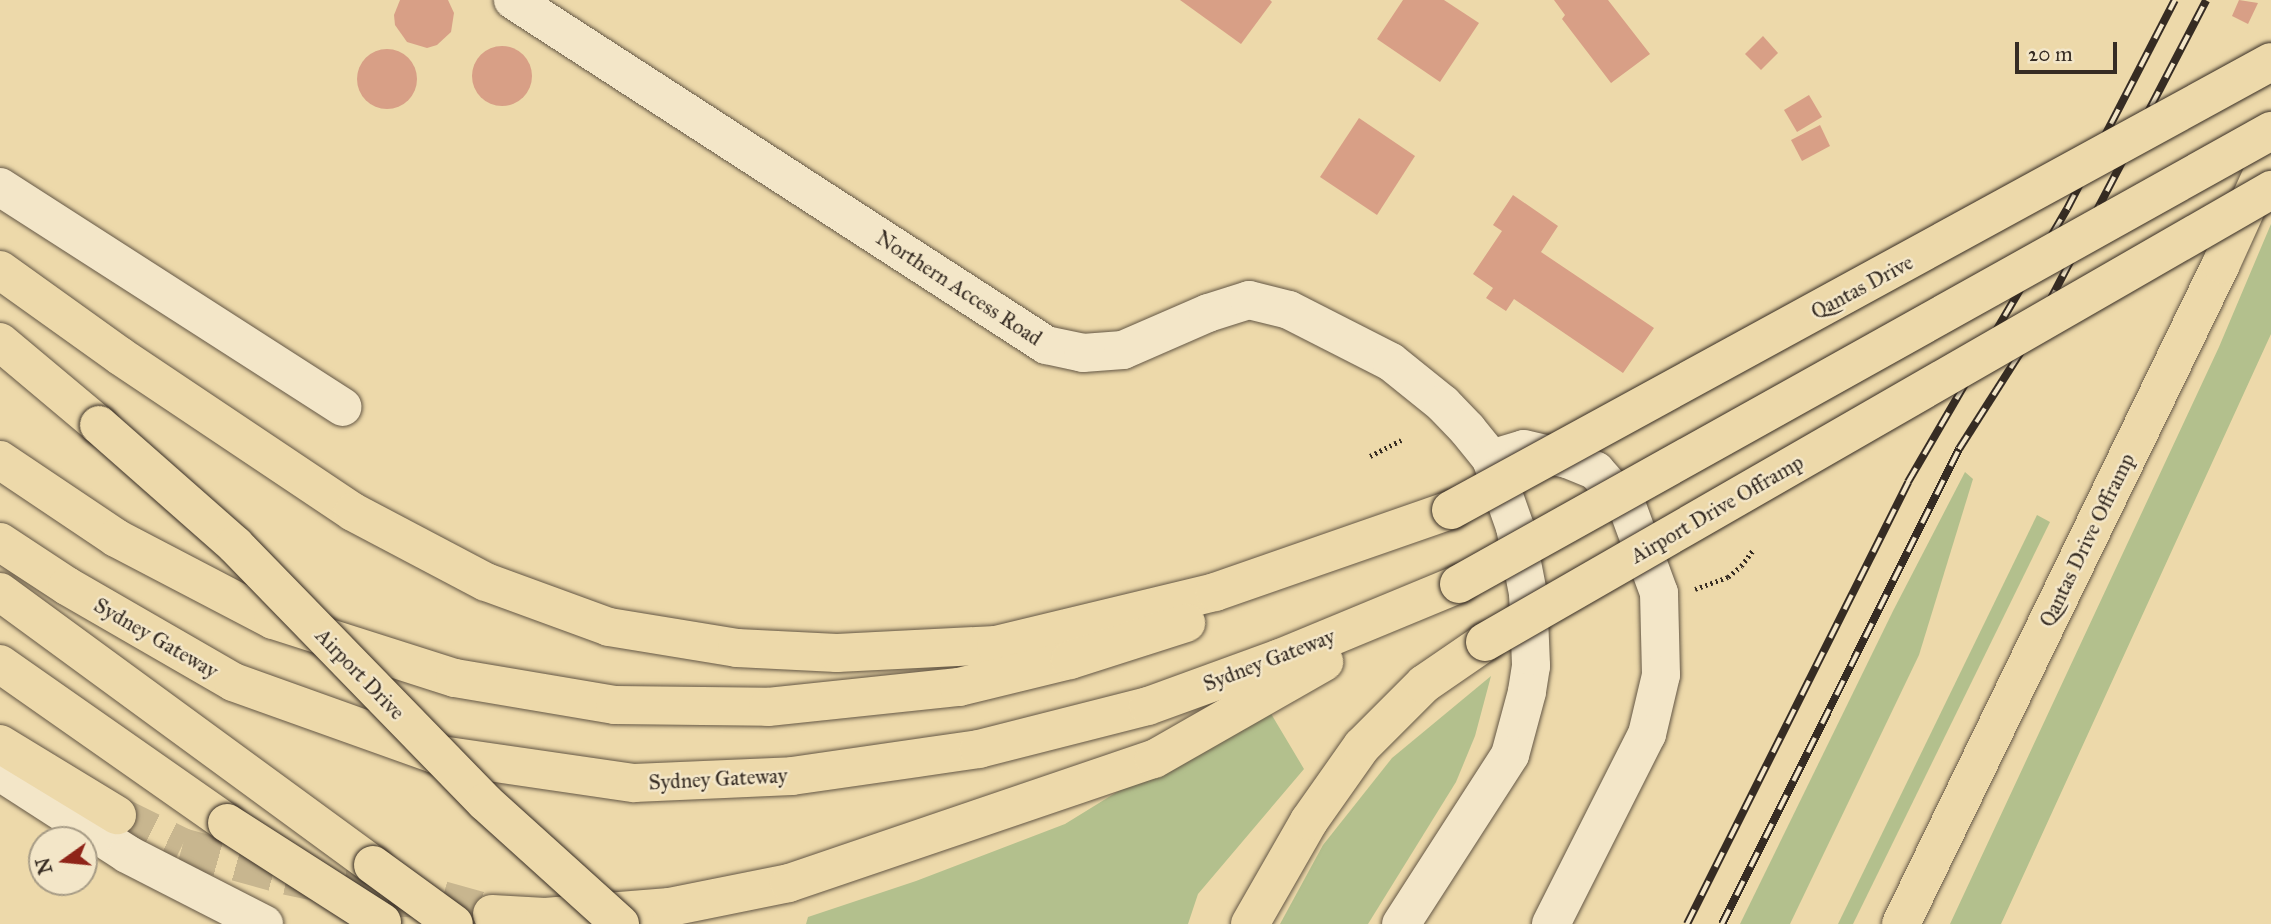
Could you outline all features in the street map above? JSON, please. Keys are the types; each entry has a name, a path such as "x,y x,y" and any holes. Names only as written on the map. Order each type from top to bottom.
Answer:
{"highway":[{"name":"Qantas Drive","path":"1451,510 2271,62"},
{"path":"492,914 545,917 670,906 789,883 1154,760 1459,584 2271,131"},
{"name":"Qantas Drive Offramp","path":"1901,924 2221,264 2271,154"},
{"name":"Airport Drive Offramp","path":"1250,924 1309,821 1362,746 1424,684 1485,642 2271,190"},
{"path":"0,270 173,393 353,512 486,582 609,627 737,648 836,653 996,645 1215,592 1451,510"},
{"name":"Airport Drive","path":"0,342 235,545 485,802 620,924"},
{"path":"0,460 116,538 273,620 456,678 615,705 768,707 959,687 1070,660 1256,600 1451,510"},
{"name":"Sydney Gateway","path":"0,542 67,586 233,682 434,754 634,783 792,776 979,749 1148,706 1280,658 1459,584"},
{"path":"0,592 454,924"},
{"path":"0,664 227,823 384,923"},
{"path":"0,744 117,815"}],"street":[{"name":"Northern Access Road","path":"513,0 1046,345 1083,353 1123,350 1208,313 1249,300 1289,310 1391,362 1443,404 1491,459 1515,527 1528,593 1531,666 1510,755 1401,924"},
{"path":"0,187 343,407"},
{"path":"1491,459 1524,449 1567,459 1596,471 1627,506 1660,593 1661,675 1647,734 1551,924"},
{"path":"0,772 127,854 264,924"}],"path":[{"path":"1370,456 1401,440"},
{"path":"1660,593 1702,588 1728,578 1754,549"}],"green space":[{"path":"2271,224 2271,334 2001,924 1950,924 2219,347"},
{"path":"1965,472 1973,479 1919,655 1790,924 1740,924 1893,611"},
{"path":"2037,515 2050,522 1853,924 1838,924"},
{"path":"1491,676 1475,736 1456,782 1368,924 1280,924 1323,845 1392,758"},
{"path":"1267,707 1304,769 1198,894 1188,924 806,924 808,917 916,881 1065,824 1151,771"}],"building":[{"path":"400,0 448,0 454,13 451,32 437,45 427,48 407,42 395,25 394,15"},
{"path":"1180,0 1270,0 1272,2 1241,44"},
{"path":"1403,0 1444,0 1479,23 1440,82 1377,39"},
{"path":"1554,0 1608,0 1650,54 1611,83 1562,19 1565,15"},
{"path":"2239,0 2258,3 2248,24 2232,16"},
{"path":"1763,36 1778,53 1761,70 1745,54"},
{"path":"496,46 508,46 527,59 532,76 530,88 519,101 508,106 496,106 477,93 472,82 472,70 485,51"},
{"path":"387,49 399,51 412,62 417,79 415,91 404,104 387,109 375,107 362,96 357,79 359,67 370,54"},
{"path":"1809,95 1822,117 1797,132 1784,110"},
{"path":"1359,118 1415,156 1377,215 1320,177"},
{"path":"1820,125 1830,146 1802,161 1791,140"},
{"path":"1513,195 1558,226 1541,252 1654,328 1623,373 1514,299 1506,311 1486,298 1493,288 1473,274 1502,231 1493,225"}],"tunnel":[{"path":"117,815 182,847 287,876 388,897 442,900 492,914"}],"railway":[{"path":"1687,924 1908,482 2067,209 2175,0"},
{"path":"1722,924 1959,449 2033,333 2206,0"}]}
